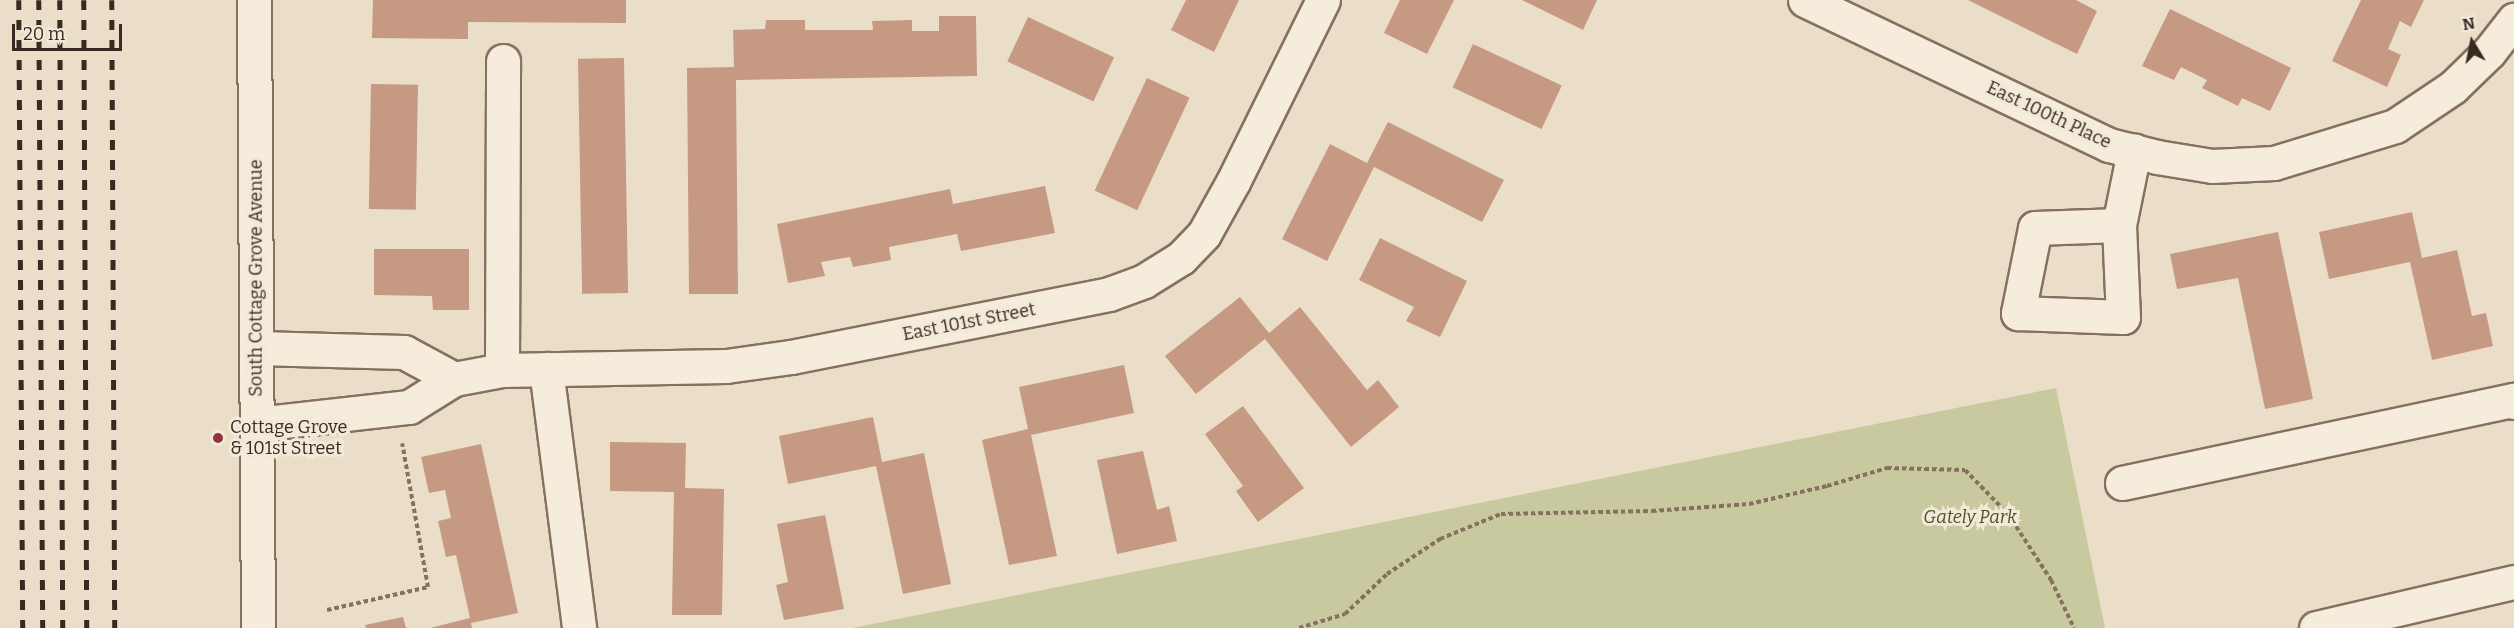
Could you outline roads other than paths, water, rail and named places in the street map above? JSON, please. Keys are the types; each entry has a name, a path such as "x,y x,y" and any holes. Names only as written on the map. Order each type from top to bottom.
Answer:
{"street":[{"name":"South Cottage Grove Avenue","path":"254,0 258,628"},
{"name":"East 101st Street","path":"257,424 409,407 454,379 502,370 726,366 791,357 1109,294 1144,281 1181,258 1204,234 1233,182 1323,0"},
{"name":"East 100th Place","path":"1805,0 2109,145 2212,166 2274,163 2394,126 2453,87 2488,52 2514,20"},
{"path":"502,370 503,61"},
{"path":"2119,225 2134,151"},
{"path":"257,348 404,352 454,379"},
{"path":"546,369 579,628"},
{"path":"2122,483 2514,400 2514,402"},
{"path":"2316,628 2514,582"}],"railway":[{"path":"19,0 23,628"},
{"path":"39,0 43,628"},
{"path":"60,0 63,628"},
{"path":"84,0 87,628"},
{"path":"112,0 115,628"}],"place":[{"name":"Cottage Grove & 101st Street","path":"218,438"}],"park label":[{"name":"Gately Park","path":"1970,517"}]}
